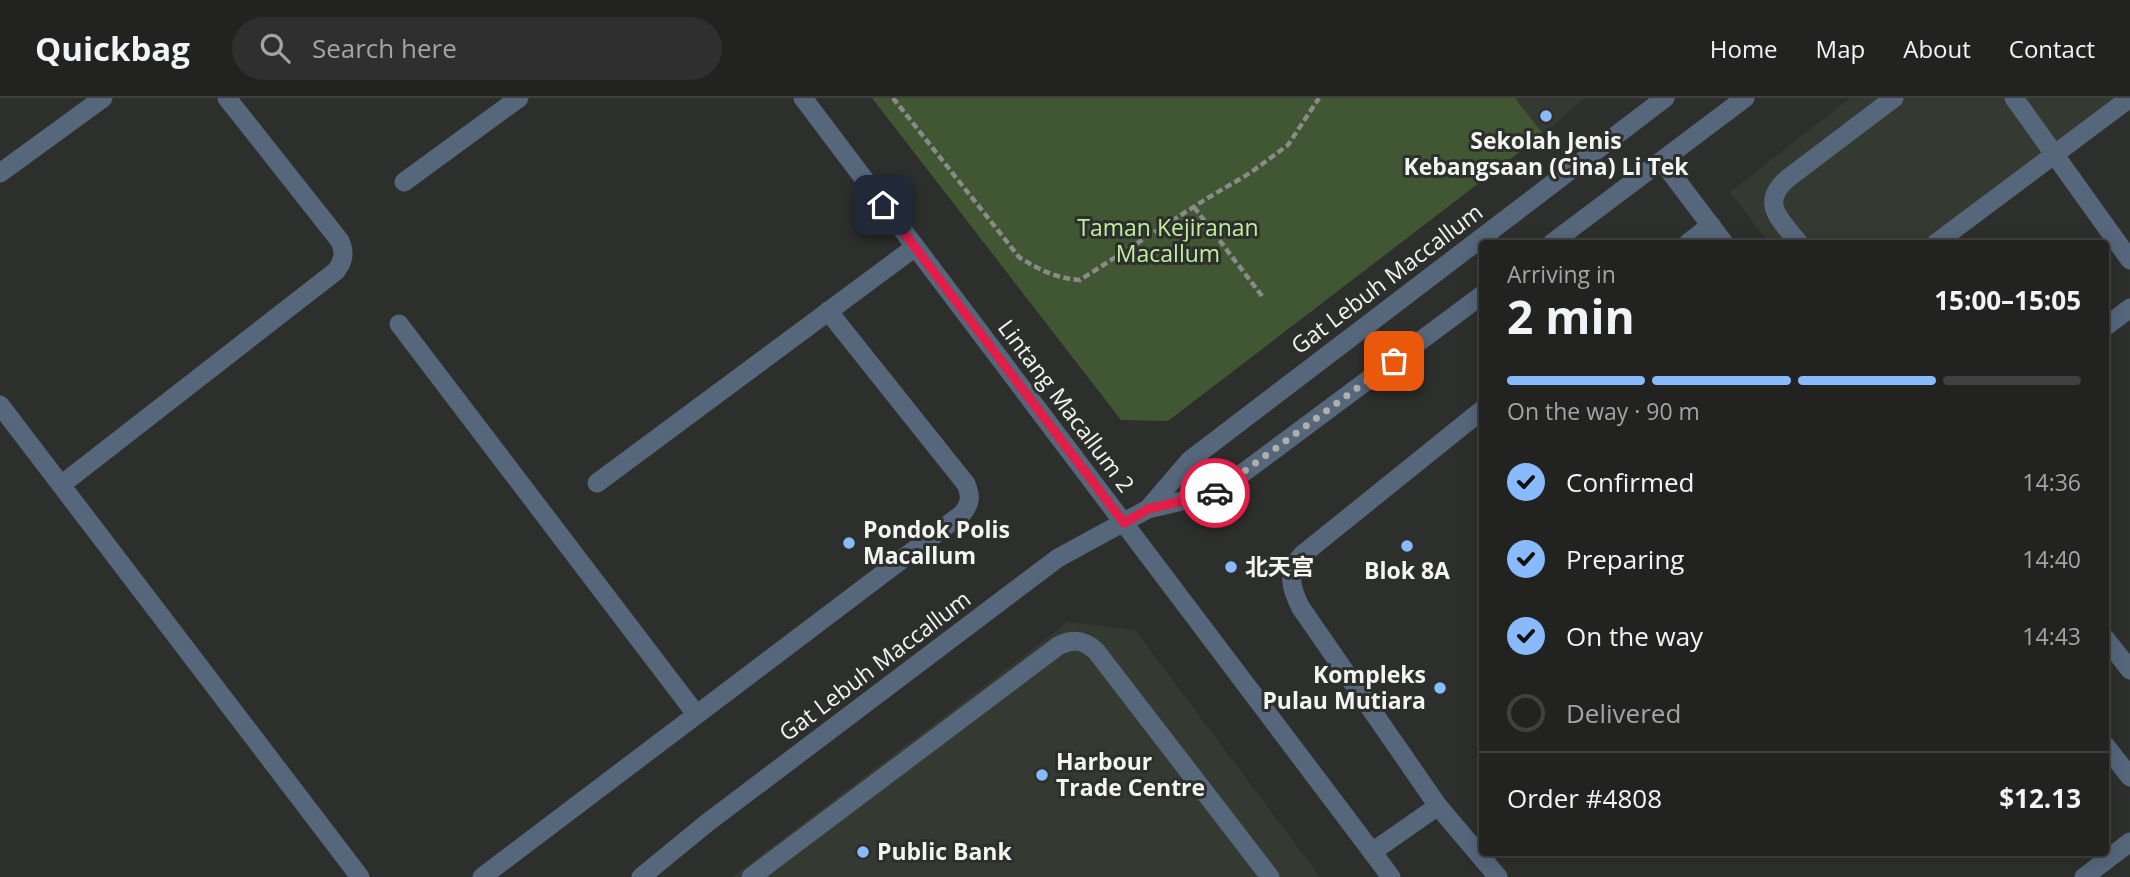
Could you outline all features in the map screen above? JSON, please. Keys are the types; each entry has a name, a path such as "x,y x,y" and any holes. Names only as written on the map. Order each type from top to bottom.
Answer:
{"street":[{"path":"0,173 103,98"},
{"path":"61,485 336,271 342,262 344,251 340,241 226,98"},
{"path":"404,182 519,98"},
{"name":"Lintang Macallum 2","path":"803,98 1391,877"},
{"name":"Gat Lebuh Maccallum","path":"1479,240 1665,98"},
{"path":"1556,240 1745,98"},
{"path":"1797,240 1777,215 1773,206 1774,195 1787,179 1894,98"},
{"path":"2014,98 2130,260"},
{"path":"1940,240 2130,98"},
{"path":"1662,161 1722,240"},
{"path":"1693,240 1711,225"},
{"name":"Gat Lebuh Maccallum","path":"1148,509 1191,460 1479,240"},
{"path":"597,483 915,247"},
{"name":"Gat Lebuh Maccallum","path":"641,877 718,815 1058,558 1148,509 1216,493 1479,297"},
{"path":"2109,324 2130,308"},
{"path":"482,877 962,514 969,505 970,494 966,484 828,311"},
{"path":"398,324 696,714"},
{"path":"0,405 360,877"},
{"path":"1479,412 1302,555 1295,563 1292,575 1293,592 1301,608 1438,806 1479,855"},
{"path":"751,877 1058,646 1078,640 1088,644 1096,652 1270,877"},
{"path":"2109,643 2130,670"},
{"path":"2109,750 2130,777"},
{"path":"1372,852 1438,806"},
{"path":"2084,877 2130,842"},
{"path":"1480,856 1498,877"}],"path":[{"path":"893,98 1019,257 1040,271 1061,278 1080,280 1250,173 1288,145 1319,98"},
{"path":"1194,207 1262,296"}],"shaded area":[{"name":"Sekolah Jenis Kebangsaan (Cina) Li Tek","path":"1515,98 1585,98 1543,134"},
{"path":"1850,98 2130,98 2130,107 1956,240 1767,240 1730,192"},
{"path":"1068,622 1135,630 1320,877 732,877"}],"green space":[{"name":"Taman Kejiranan Macallum","path":"872,98 1515,98 1543,134 1168,421 1121,420"}],"way so far":[{"path":"1215,493 1394,361"}],"place":[{"name":"Sekolah Jenis Kebangsaan (Cina) Li Tek","path":"1546,116"},
{"name":"Pondok Polis Macallum","path":"849,543"},
{"name":"Blok 8A","path":"1407,546"},
{"name":"北天宫","path":"1231,567"},
{"name":"Kompleks Pulau Mutiara","path":"1440,688"},
{"name":"Harbour Trade Centre","path":"1042,775"},
{"name":"Public Bank","path":"863,852"}],"route":[{"path":"883,205 1124,523 1148,509 1215,493"}]}
